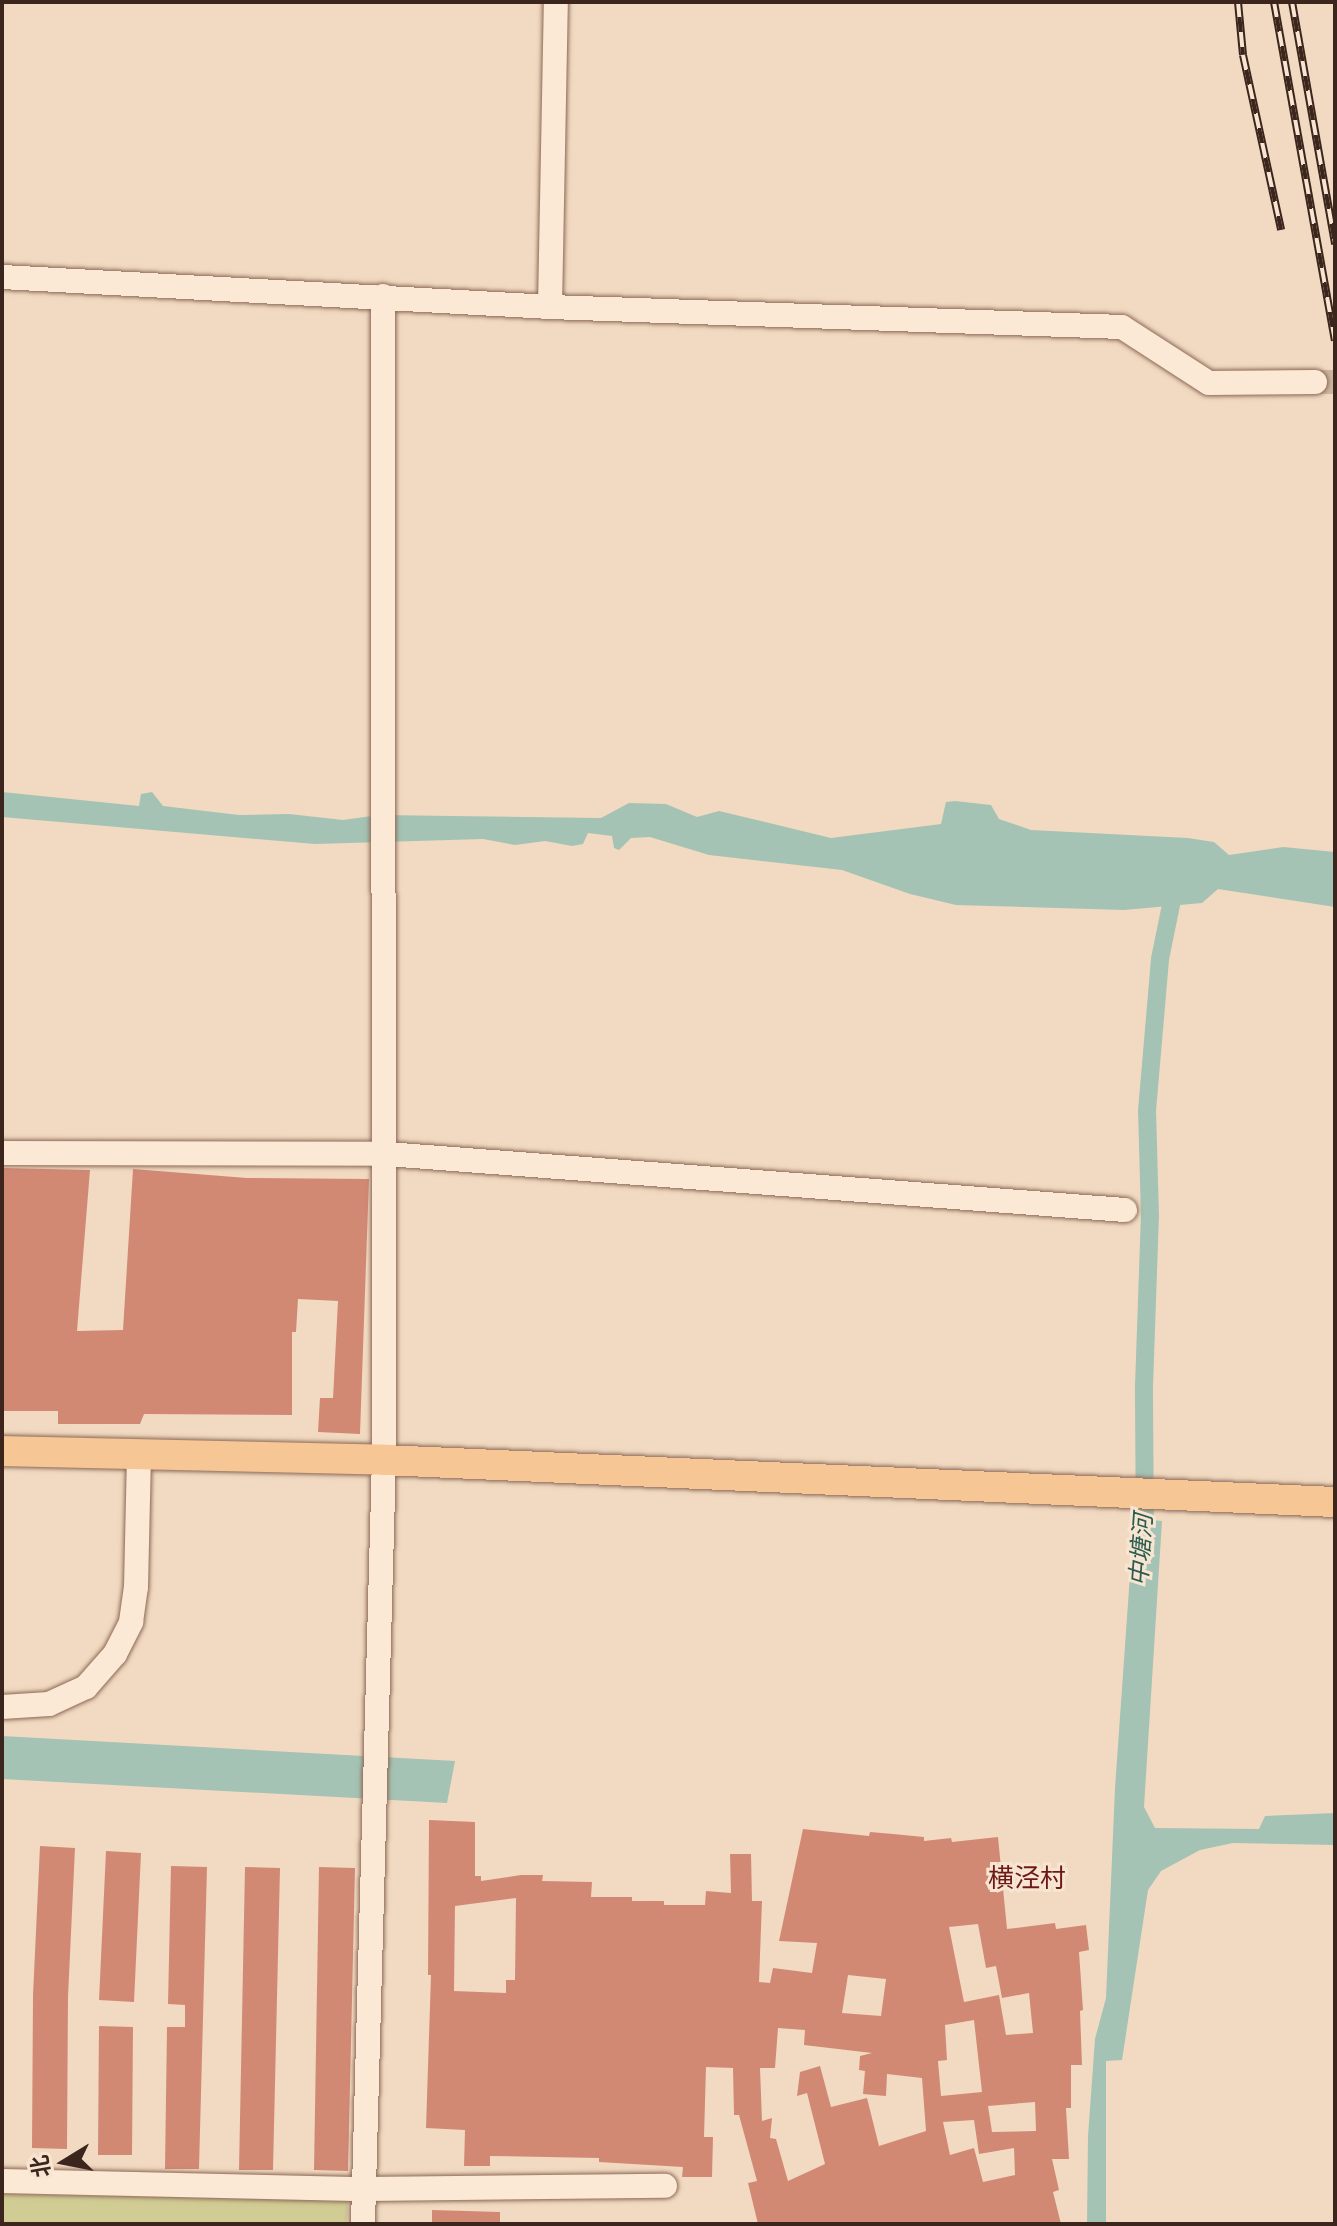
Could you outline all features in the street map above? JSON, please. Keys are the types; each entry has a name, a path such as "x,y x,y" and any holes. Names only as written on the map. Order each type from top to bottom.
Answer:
{"main road":[{"path":"2,1451 384,1460 1335,1502"}],"street":[{"path":"550,307 556,2"},
{"path":"2,277 550,307 1122,327 1209,383 1315,382"},
{"path":"363,2224 384,1460 387,1154 383,296"},
{"path":"2,1153 387,1154 1125,1210"},
{"path":"2,1707 49,1704 86,1687 115,1654 131,1622 136,1587 139,1454"},
{"path":"2,2181 365,2189 665,2186"}],"shaded area":[{"path":"2,2194 348,2200 347,2224 2,2224"}],"water":[{"path":"2,792 139,806 141,794 152,792 163,806 239,815 289,814 343,820 379,815 601,818 629,803 666,804 697,817 719,811 831,838 941,824 946,802 955,801 991,805 999,819 1031,830 1188,838 1214,842 1229,855 1283,847 1335,852 1335,907 1218,889 1202,903 1124,910 956,905 910,894 842,870 709,855 650,837 631,838 619,850 614,848 612,836 588,833 583,844 572,846 545,841 515,845 483,839 315,844 2,817"},
{"path":"1134,1518 1162,1521 1144,1807 1155,1828 1259,1829 1265,1816 1335,1813 1335,1845 1233,1843 1200,1850 1161,1871 1148,1890 1122,2060 1106,2061 1106,2224 1087,2224 1088,2136 1095,2039 1106,1998 1115,1788"},
{"path":"2,1736 455,1761 447,1803 2,1779"}],"building":[{"path":"3,1168 90,1170 77,1331 123,1330 133,1169 247,1178 369,1179 360,1434 318,1432 320,1398 333,1398 338,1301 298,1299 296,1332 292,1332 292,1415 144,1414 140,1424 58,1424 58,1411 2,1411"},
{"path":"429,1820 475,1822 475,1876 481,1876 481,1881 543,1875 542,1881 592,1882 591,1897 632,1897 632,1901 664,1901 664,1905 705,1905 706,1891 731,1893 730,1854 751,1854 752,1901 762,1901 759,1982 770,1983 773,1968 812,1973 817,1943 779,1941 803,1829 869,1836 870,1832 924,1837 924,1841 951,1838 952,1842 998,1837 1007,1929 1055,1923 1056,1929 1086,1925 1089,1950 1079,1952 1083,2010 1080,2011 1082,2065 1071,2065 1071,2108 1066,2108 1069,2159 1052,2159 1059,2190 1053,2192 1061,2224 758,2224 748,2183 757,2181 739,2115 734,2115 733,2068 706,2067 704,2137 713,2137 712,2177 682,2177 683,2167 599,2162 599,2158 490,2156 490,2166 464,2166 465,2130 426,2128 431,1975 428,1975","holes":["516,1898 515,1980 506,1980 506,1993 454,1991 455,1906","978,1924 986,1968 996,1966 1002,1998 1029,1993 1033,2033 1006,2035 999,1995 964,2002 949,1927","848,1975 886,1979 881,2016 842,2013","974,2020 982,2092 941,2096 938,2061 947,2060 945,2025","778,2028 805,2030 804,2045 872,2053 860,2056 859,2070 865,2071 863,2094 886,2096 887,2074 922,2078 926,2131 879,2146 867,2098 831,2107 820,2066 800,2072 797,2096 807,2093 825,2164 788,2181 776,2139 770,2138 772,2118 762,2121 760,2068 775,2068","1035,2102 1036,2131 992,2132 988,2106","974,2120 979,2154 1014,2148 1015,2175 983,2182 974,2148 950,2155 943,2122"]},
{"path":"40,1846 75,1848 68,1997 67,2149 32,2148 33,1995"},
{"path":"106,1851 141,1853 134,2002 99,2000"},
{"path":"171,1866 207,1867 199,2169 165,2169 167,2027 185,2027 185,2005 168,2004"},
{"path":"245,1867 280,1868 273,2170 239,2170"},
{"path":"319,1867 355,1868 348,2171 314,2170"},
{"path":"99,2026 133,2027 132,2155 98,2155"},
{"path":"432,2210 500,2212 500,2224 432,2224"}],"waterway":[{"name":"中塘河","path":"1145,1542 1144,1386 1150,1217 1147,1111 1160,959 1175,885"}],"tunnel":[{"path":"1315,382 1335,382"}],"railway":[{"path":"1238,2 1243,55 1281,230"},
{"path":"1274,2 1335,341"},
{"path":"1292,2 1335,244"}],"district":[{"name":"横泾村","path":"1027,1878"}]}
